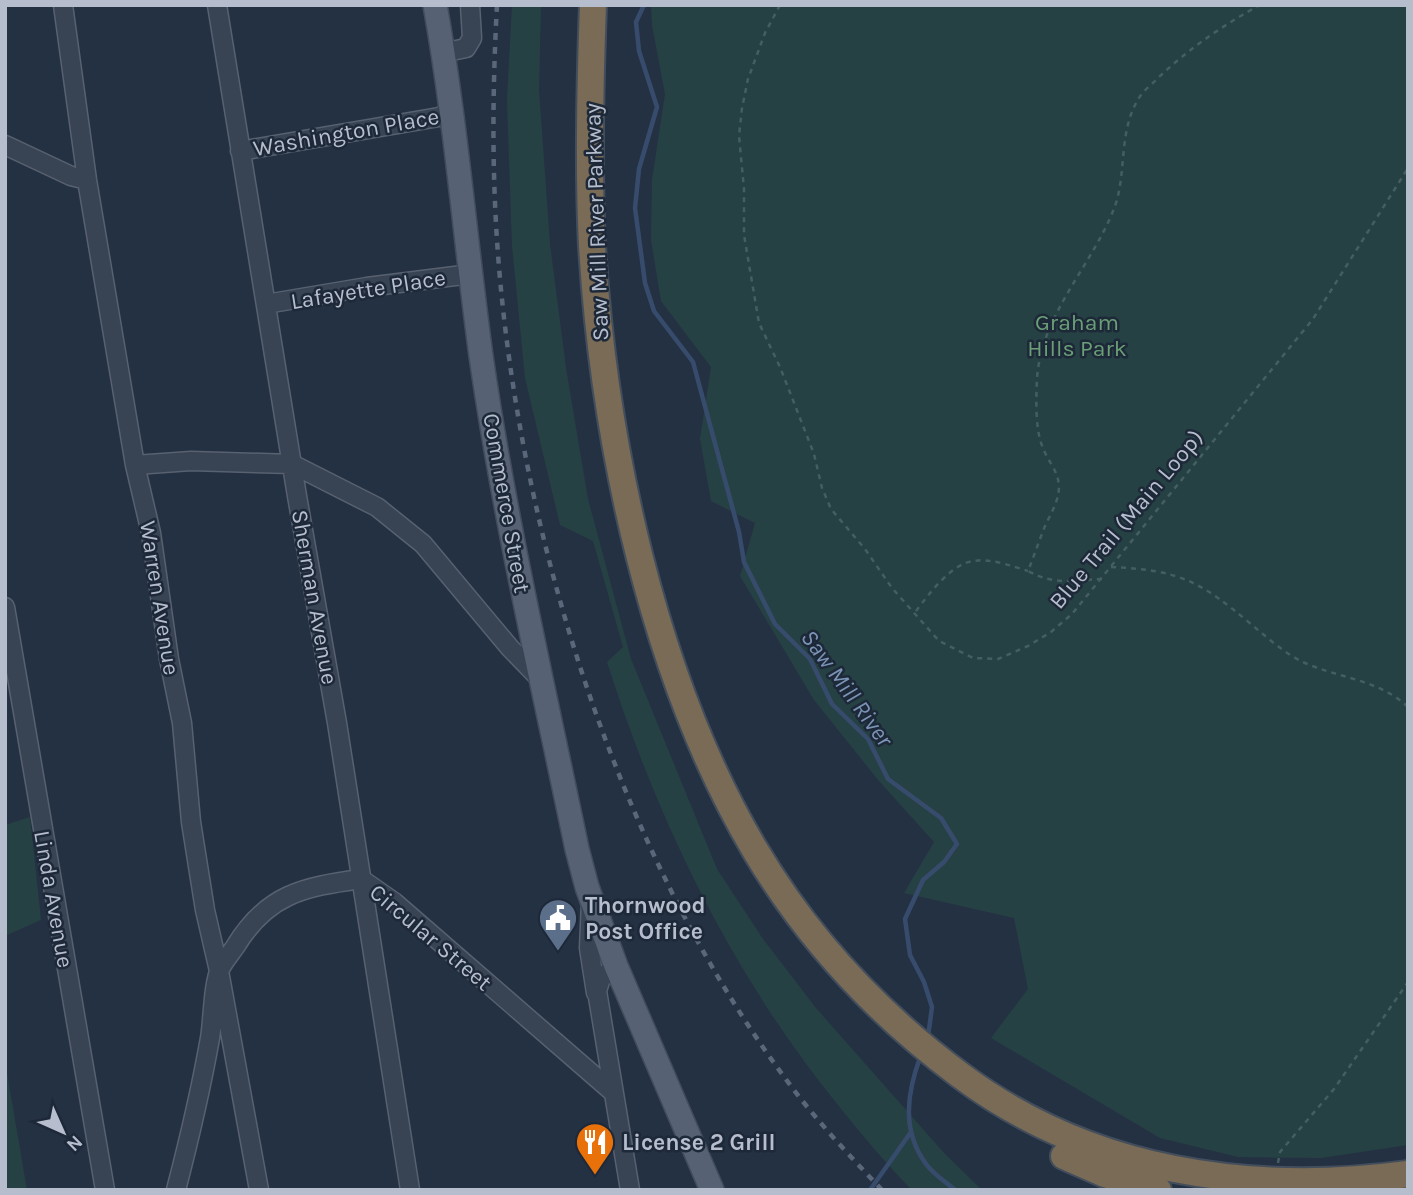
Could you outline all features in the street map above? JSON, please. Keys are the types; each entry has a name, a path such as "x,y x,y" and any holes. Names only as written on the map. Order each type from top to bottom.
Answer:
{"highway":[{"name":"Saw Mill River Parkway","path":"578,5 575,196 585,342 595,415 609,488 645,629 695,767 752,875 794,935 859,1009 904,1040 972,1103 1014,1129 1112,1182 1157,1190"},
{"name":"Saw Mill River Parkway","path":"593,5 590,198 600,343 624,487 658,617 702,744 756,852 797,913 904,1040"},
{"name":"Saw Mill River Parkway","path":"936,1067 1075,1142 1120,1159 1167,1172 1262,1187 1352,1182 1408,1174"}],"main road":[{"name":"Commerce Street","path":"435,5 505,502 576,849 591,899"},
{"path":"591,899 712,1190"}],"street":[{"name":"Warren Avenue","path":"63,5 87,180 135,465 151,533 169,659 182,723 191,822 205,910 219,971 259,1190"},
{"path":"442,53 466,48 472,38 470,5"},
{"name":"Sherman Avenue","path":"219,6 240,151 337,723 410,1190"},
{"name":"Washington Place","path":"240,151 439,117 452,111"},
{"path":"5,145 71,176 87,180"},
{"name":"Lafayette Place","path":"266,304 367,287 471,274"},
{"path":"135,465 191,461 292,464 377,507 423,544 510,648 543,682"},
{"name":"Linda Avenue","path":"5,607 105,1190"},
{"name":"Circular Street","path":"176,1190 208,1050 219,971 248,925 262,911 291,894 361,879 394,902 614,1093"},
{"name":"Commerce Street","path":"591,899 589,948 630,1190"},
{"path":"597,997 599,981 617,966"}],"path":[{"name":"Blue Trail (Main Loop)","path":"780,5 765,33 748,79 739,136 744,189 744,235 759,323 809,443 831,509 865,548 892,588 939,641 973,658 998,659 1028,646 1051,632 1072,614 1313,319 1408,168"},
{"path":"1028,570 1056,504 1059,486 1054,465 1042,447 1039,426 1037,378 1042,350 1065,298 1115,205 1130,117 1139,97 1171,65 1233,19 1260,5"},
{"path":"915,612 936,585 961,566 973,561 1028,570 1045,580 1063,582 1102,579"},
{"path":"1111,567 1142,568 1192,581 1208,589 1285,651 1304,662 1381,688 1408,707"},
{"path":"1262,1187 1277,1171 1280,1152 1334,1089 1408,982"}],"green space":[{"path":"512,5 541,5 539,90 550,244 566,368 588,499 631,659 717,869 763,939 816,1008 944,1153 982,1190 912,1190 842,1110 803,1059 733,953 675,840 650,782 607,662 623,647 593,541 560,525 525,378 512,246 507,100"},
{"name":"Graham Hills Park","path":"651,5 1408,5 1408,1145 1321,1158 1238,1157 1160,1138 991,1038 1028,989 1014,918 904,893 934,842 879,781 814,700 740,576 755,523 711,501 700,439 711,367 661,301 651,240 652,180 665,94 652,25"},
{"path":"30,817 41,920 5,936 5,825"},
{"path":"5,1061 27,1190 5,1190"}],"waterway":[{"name":"Saw Mill River","path":"644,5 636,22 639,51 657,107 639,169 635,208 645,283 654,311 693,362 739,532 744,562 775,624 810,659 832,704 868,739 888,779 941,818 957,844 944,862 923,880 905,919 910,955 924,982 932,1007 928,1037"},
{"name":"Saw Mill River","path":"921,1055 910,1097 913,1138 929,1168 955,1190"},
{"path":"870,1190 911,1132"}],"railway":[{"path":"497,5 494,169 506,334 524,446 549,559 582,672 622,781 669,887 724,986 796,1093 882,1190"}],"place":[{"name":"Thornwood Post Office","path":"558,952"},
{"name":"License 2 Grill","path":"595,1176"}]}
